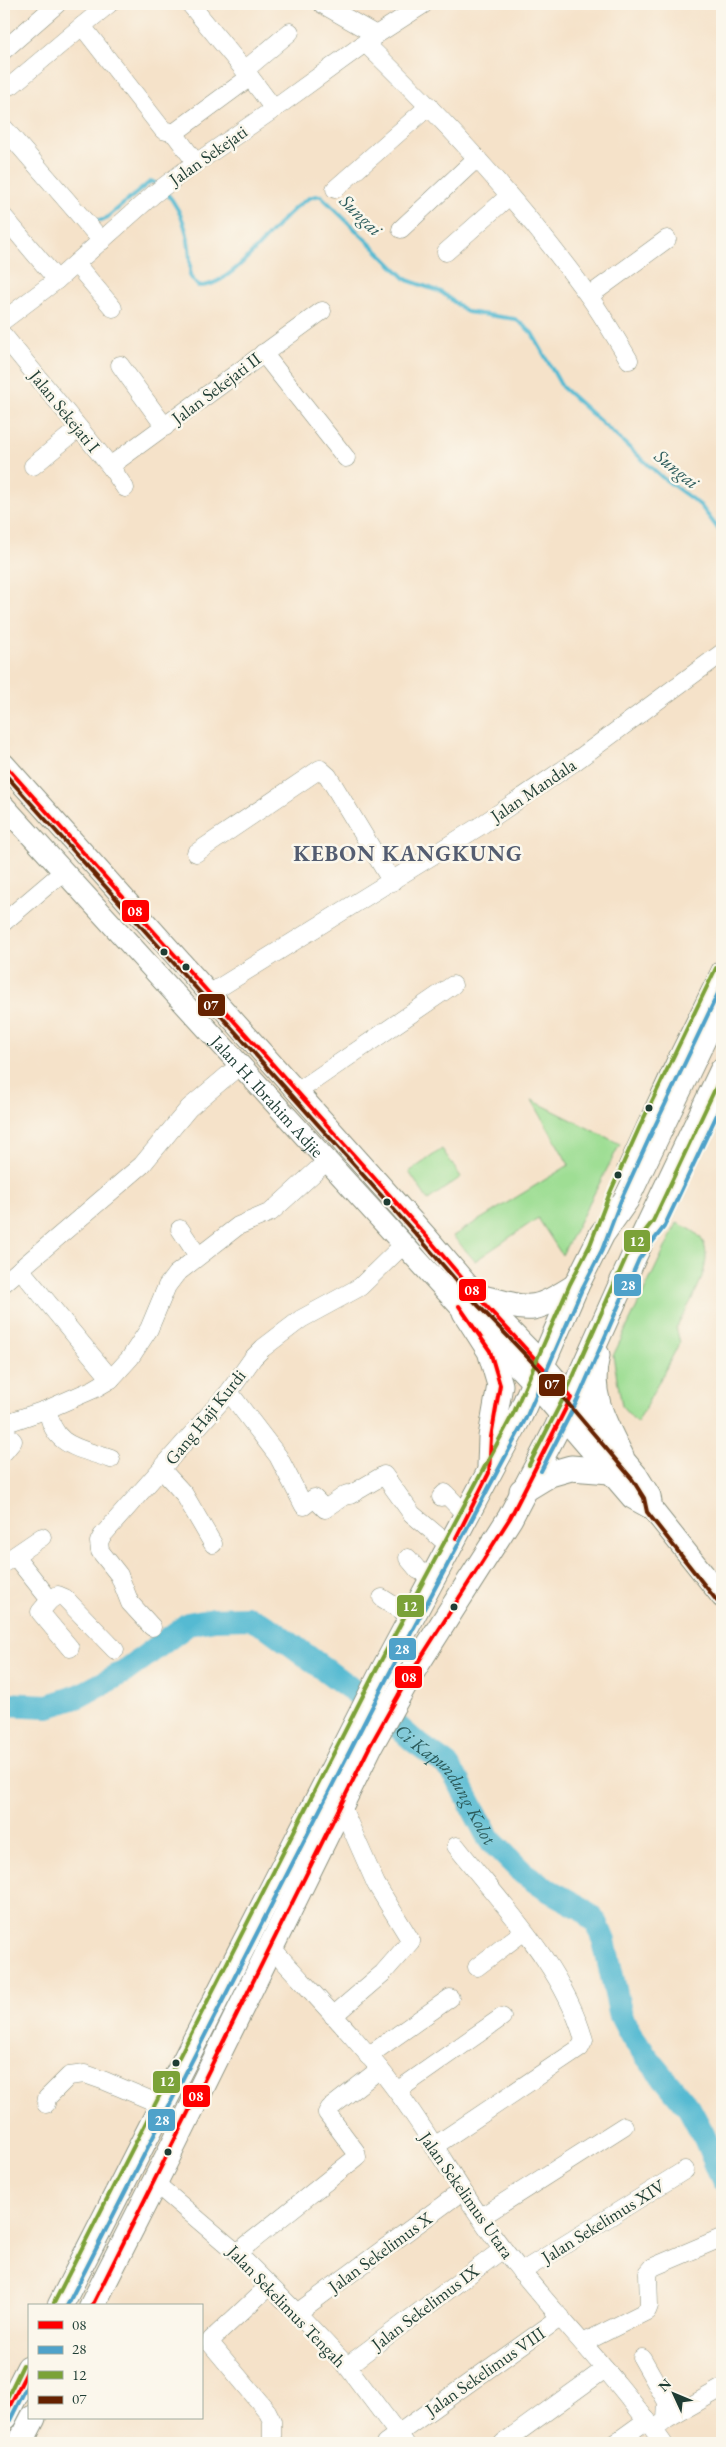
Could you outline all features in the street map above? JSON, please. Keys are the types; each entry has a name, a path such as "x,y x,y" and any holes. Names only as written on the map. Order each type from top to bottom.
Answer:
{"highway":[{"path":"93,2304 341,1805 382,1671 451,1547 489,1473 538,1374 576,1286 602,1234 626,1200 722,1000"},
{"path":"61,2304 162,2105 361,1739 406,1682 487,1557 522,1492 567,1407 634,1256 722,1071"},
{"path":"489,1473 490,1437 500,1385 490,1351 471,1304 528,1309 553,1301 576,1286"},
{"path":"522,1492 550,1474 571,1468 616,1464 595,1393 594,1367 612,1307"},
{"path":"4,2417 28,2370"},
{"path":"20,2443 32,2420"}],"main road":[{"name":"Jalan H. Ibrahim Adjie","path":"4,764 427,1237 471,1304"},
{"name":"Jalan H. Ibrahim Adjie","path":"4,806 404,1244 471,1304 538,1374 616,1464 646,1488 652,1509 722,1597"},
{"path":"64,871 82,853"},
{"path":"602,1234 615,1198 646,1129 722,970"},
{"path":"634,1256 658,1224 722,1090"}],"street":[{"path":"4,50 57,4"},
{"path":"12,85 109,4"},
{"path":"190,4 274,109"},
{"path":"322,4 371,39 477,158 589,296 629,360"},
{"name":"Jalan Sekejati","path":"4,320 57,280 160,190 371,39 424,4"},
{"path":"82,26 163,130 174,132 196,163"},
{"path":"174,132 247,74 290,32"},
{"path":"335,189 429,106"},
{"path":"4,128 102,241"},
{"path":"401,229 477,158"},
{"path":"446,252 509,196"},
{"path":"4,217 57,280"},
{"path":"589,296 667,239"},
{"path":"76,264 113,308"},
{"name":"Jalan Sekejati II","path":"110,466 322,311"},
{"name":"Jalan Sekejati I","path":"4,336 110,466 124,488"},
{"path":"263,353 346,458"},
{"path":"120,365 165,427"},
{"path":"33,466 79,428"},
{"name":"Jalan Mandala","path":"209,994 392,882 573,763 722,653"},
{"path":"196,853 320,769 328,776 392,882"},
{"path":"4,922 64,871"},
{"path":"297,1092 453,985"},
{"path":"4,1282 142,1165 189,1108 240,1065"},
{"path":"4,1424 48,1409 94,1389 111,1379 130,1358 149,1329 166,1286 198,1256 238,1226 271,1212 327,1161"},
{"path":"180,1229 198,1256"},
{"name":"Gang Haji Kurdi","path":"152,1627 130,1603 119,1575 98,1548 102,1536 229,1392 253,1358 263,1348 301,1319 360,1287 404,1244"},
{"path":"20,1269 111,1379"},
{"path":"229,1392 278,1456 304,1506 314,1498 325,1510 347,1494 350,1495 384,1475 412,1514 451,1547"},
{"path":"48,1409 52,1428 62,1439 70,1445 111,1459"},
{"path":"4,1430 13,1441 4,1452"},
{"path":"162,1470 184,1494 213,1544"},
{"path":"441,1497 445,1493 467,1516"},
{"path":"42,1536 9,1559 50,1600"},
{"path":"408,1558 418,1570 434,1577"},
{"path":"70,1648 40,1612 50,1600 58,1596 65,1598 115,1650"},
{"path":"382,1598 412,1617"},
{"path":"333,2016 383,1973 410,1941 376,1884 341,1805"},
{"path":"433,2147 580,2048 584,2040 580,2026 550,1968 456,1846"},
{"path":"477,1967 524,1932"},
{"name":"Jalan Sekelimus Utara","path":"271,1947 397,2091 502,2249 657,2428"},
{"path":"368,2056 450,1998"},
{"path":"397,2091 502,2017"},
{"path":"237,2253 357,2157 356,2152 327,2113 330,2108 380,2070"},
{"path":"46,2104 47,2098 69,2076 85,2074 162,2105"},
{"path":"481,2217 624,2126"},
{"name":"Jalan Sekelimus XIV","path":"521,2272 685,2170"},
{"name":"Jalan Sekelimus Tengah","path":"155,2182 237,2253 297,2312 347,2366 396,2440"},
{"name":"Jalan Sekelimus X","path":"297,2312 462,2191"},
{"path":"583,2343 647,2311 650,2306 648,2273 653,2266 721,2238"},
{"name":"Jalan Sekelimus IX","path":"347,2366 502,2249"},
{"path":"269,2286 210,2340 268,2411 272,2421 272,2443"},
{"name":"Jalan Sekelimus VIII","path":"396,2440 561,2317"},
{"path":"642,2358 667,2402 657,2428"},
{"path":"503,2443 605,2369"},
{"path":"615,2443 657,2428 722,2388"}],"green space":[{"path":"532,1100 620,1144 562,1255 538,1218 475,1261 453,1236 569,1165"},
{"path":"442,1149 461,1177 428,1200 409,1172"},
{"path":"677,1223 695,1232 704,1244 706,1255 705,1268 695,1294 676,1328 680,1342 637,1423 622,1406 613,1356"}],"waterway":[{"name":"Sungai","path":"92,220 104,220 151,181 159,185"},
{"name":"Sungai","path":"165,191 183,221 190,253 190,276 198,286 214,283 231,272 295,208 309,198 321,196 407,280 441,292 467,312 515,319 523,325 532,333 562,387 663,478 700,505 722,534"},
{"name":"Ci Kapundung Kolot","path":"4,1704 48,1706 79,1696 124,1672 188,1624 214,1619 249,1618 269,1628 374,1706 414,1741 447,1765 459,1782 489,1839 523,1873 548,1890 583,1909 597,1924 604,1941 621,2016 632,2037 689,2108 705,2138 722,2179"}],"transit line":[{"name":"08","path":"4,764 427,1237 478,1297 571,1398 510,1518 408,1678 370,1746 93,2304"},
{"name":"07","path":"4,773 474,1301 538,1368 632,1479 644,1498 647,1512 717,1601"},
{"name":"12","path":"54,2303 377,1668 514,1412 570,1284 590,1245 609,1195 640,1126 716,968"},
{"name":"28","path":"68,2304 389,1674 526,1418 582,1289 602,1250 621,1200 722,985"},
{"name":"12","path":"529,1465 565,1395 628,1253 653,1221 716,1087"},
{"name":"28","path":"541,1471 577,1401 639,1259 664,1227 722,1104"},
{"name":"08","path":"456,1538 489,1473 491,1437 500,1385 490,1351 459,1306"},
{"name":"12","path":"4,2404 23,2365"},
{"name":"08","path":"4,2417 28,2370"},
{"name":"28","path":"10,2420 28,2384"}],"district":[{"name":"KEBON KANGKUNG","path":"408,853"}]}
